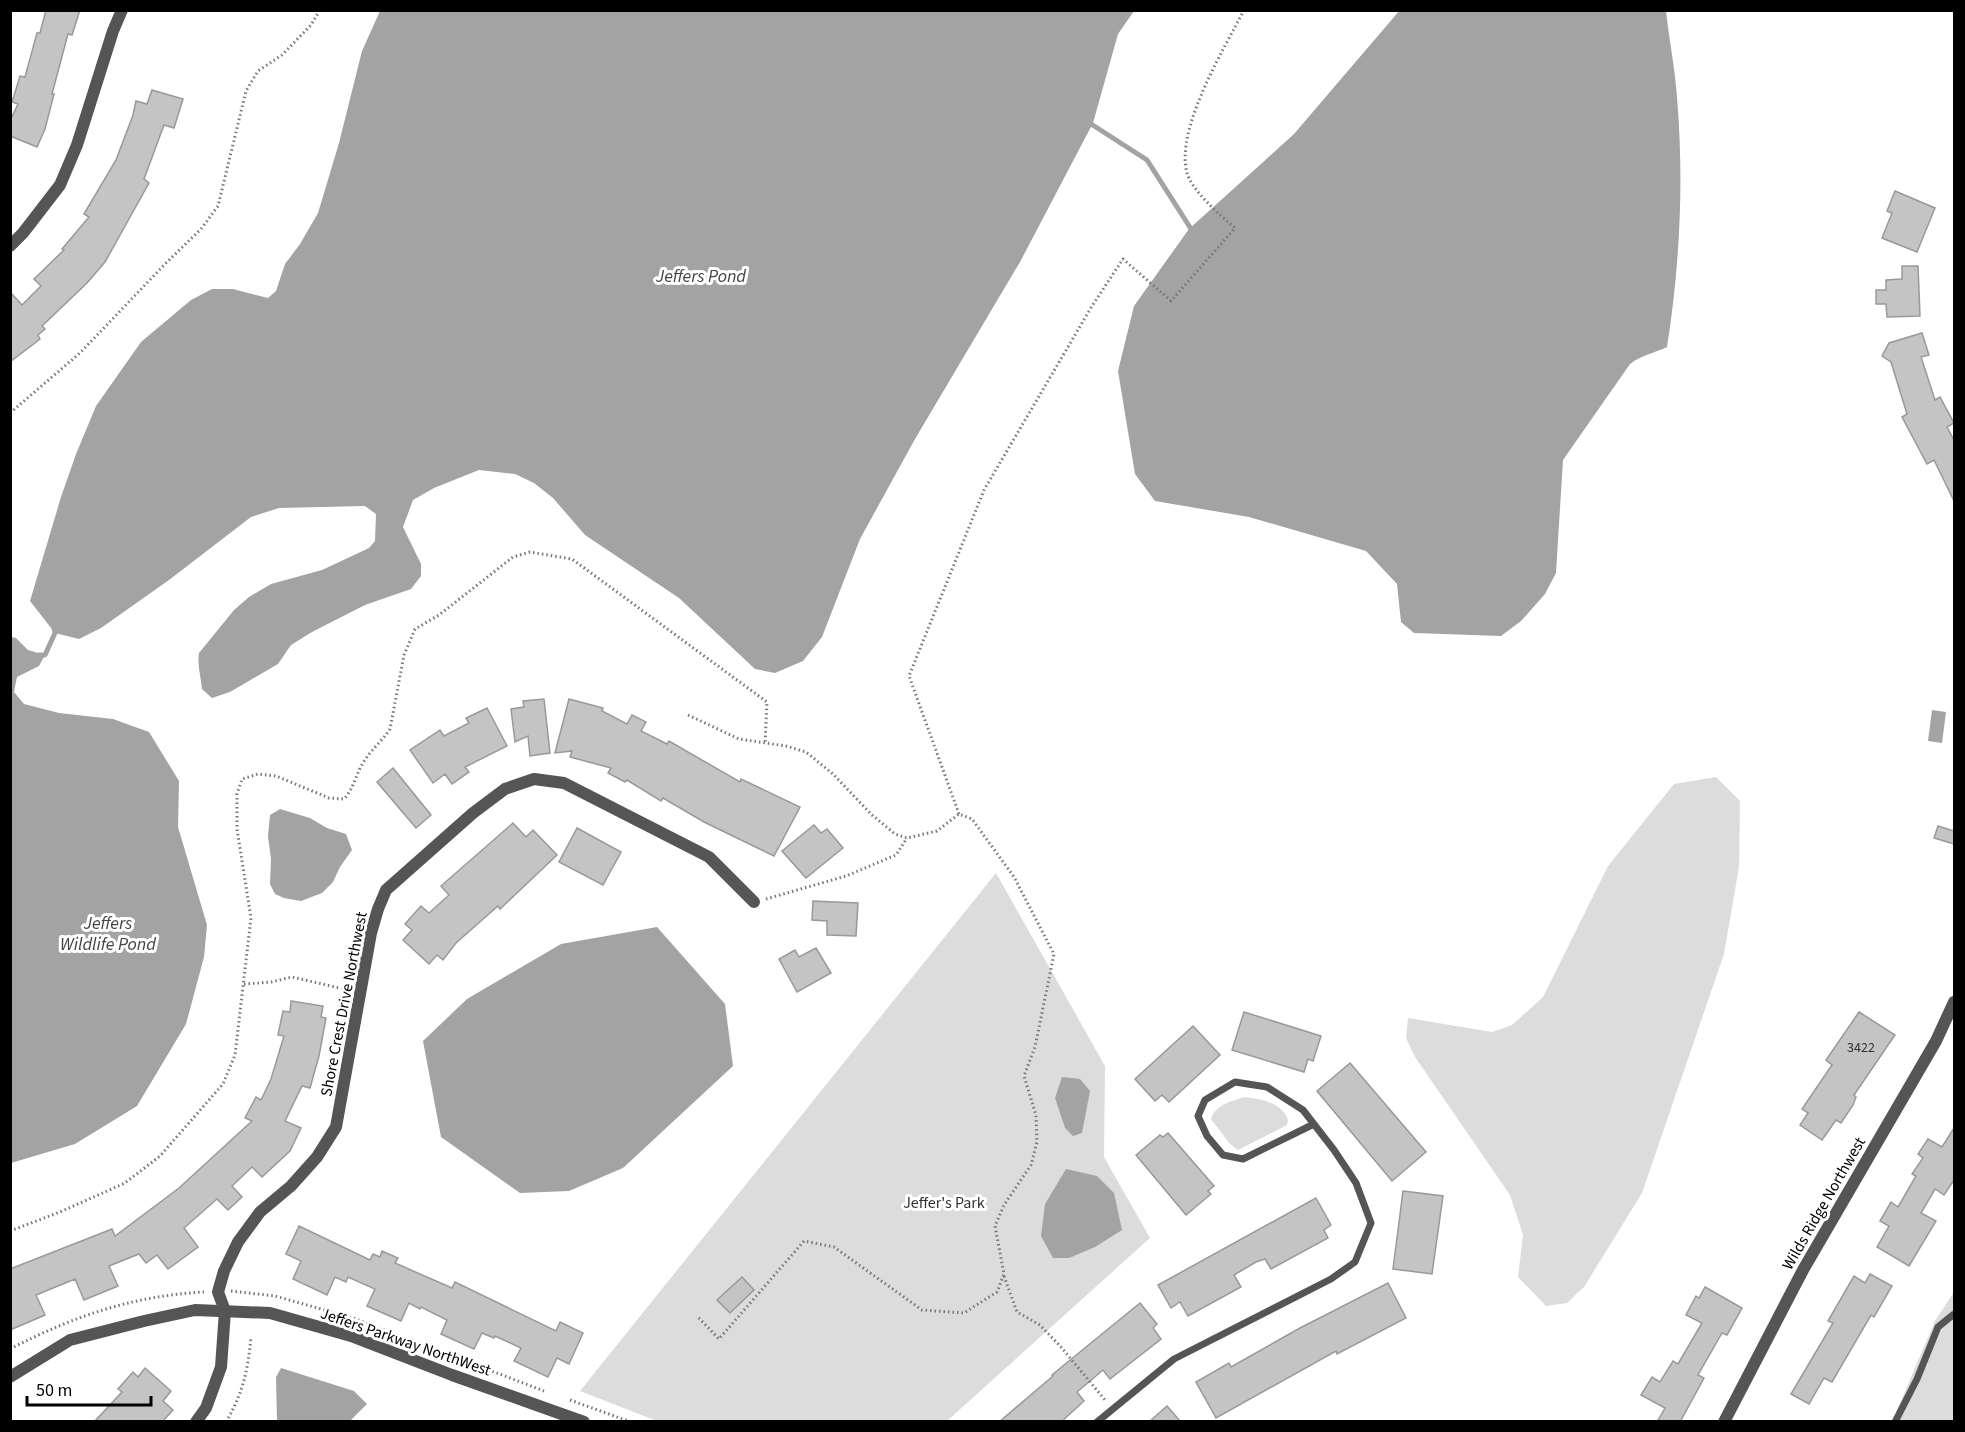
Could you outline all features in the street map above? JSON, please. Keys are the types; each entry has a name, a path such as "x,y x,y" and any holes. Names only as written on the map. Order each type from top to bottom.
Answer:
{"street":[{"path":"10,246 23,233 60,185 77,145 113,31 122,10"},
{"name":"Shore Crest Drive Northwest","path":"196,1422 206,1408 221,1367 225,1311 218,1292 224,1271 238,1242 260,1212 291,1186 317,1157 336,1127 371,933 386,890 481,807 506,789 534,779 564,783 709,857 754,902"},
{"name":"Wilds Ridge Northwest","path":"1724,1422 1803,1270 1936,1041 1954,1002"},
{"name":"Jeffers Parkway NorthWest","path":"10,1377 70,1340 195,1310 270,1313 351,1336 584,1422"}],"lane":[{"path":"1097,1422 1174,1359 1331,1279 1355,1262 1371,1223 1356,1183 1334,1150 1314,1124 1303,1110 1267,1087 1235,1082 1205,1100 1198,1116 1207,1136 1223,1155 1243,1159 1314,1124"},
{"path":"1895,1422 1917,1379 1938,1327 1954,1314"}],"path":[{"path":"10,413 80,353 201,229 218,206 246,91 258,71 282,55 311,26 320,10"},
{"path":"958,814 909,676 984,490 1092,306 1124,259 1171,301 1234,228 1208,205 1187,174 1185,142 1207,82 1244,10"},
{"path":"10,1231 125,1183 160,1156 223,1084 235,1055 251,918 237,829 237,794 242,779 258,774 276,776 329,798 344,799 351,791 364,759 390,729 404,655 414,629 439,615 513,557 530,552 572,559 767,702 765,744"},
{"path":"688,716 739,739 786,746 806,752 833,774 872,815 895,834 907,838 937,831 958,814"},
{"path":"958,814 972,819 1014,877 1054,954 1035,1047 1024,1076 1036,1115 1037,1142 1031,1165 1004,1205 995,1226 1004,1274 1017,1312 1040,1325 1112,1409"},
{"path":"754,902 846,876 896,855 907,838"},
{"path":"244,984 271,982 292,977 360,993"},
{"path":"698,1317 720,1339 804,1241 834,1247 922,1310 964,1313 997,1292 1004,1274"},
{"path":"226,1422 237,1403 248,1370 251,1337"}],"green space":[{"path":"1716,777 1740,801 1739,867 1724,954 1642,1193 1584,1287 1567,1303 1546,1306 1518,1277 1523,1235 1510,1195 1415,1057 1406,1038 1408,1018 1492,1032 1512,1025 1543,997 1608,866 1674,784"},
{"name":"Jeffer's Park","path":"996,873 1105,1066 1104,1157 1150,1238 947,1421 657,1421 580,1391"},
{"path":"1245,1097 1276,1106 1288,1120 1287,1125 1238,1150 1230,1144 1211,1119 1220,1107"},
{"path":"1954,1292 1954,1421 1892,1422 1935,1321"}],"water":[{"path":"1400,10 1666,11 1675,75 1680,160 1678,254 1667,347 1630,364 1563,460 1556,573 1545,594 1521,621 1501,636 1414,633 1401,622 1397,584 1366,551 1249,517 1155,501 1135,474 1118,371 1134,306 1189,229 1294,134"},
{"name":"Jeffers Pond","path":"380,11 1134,11 1118,34 1093,123 1020,262 915,439 860,539 822,637 803,661 775,673 755,669 679,598 585,535 553,498 534,483 515,474 479,470 434,488 413,500 403,527 421,564 421,576 411,589 365,605 312,632 291,645 278,664 230,692 212,698 202,689 199,653 234,610 249,597 271,584 322,570 369,548 375,541 376,514 365,506 279,508 251,517 169,580 101,628 79,639 55,633 30,601 61,497 96,406 141,342 191,300 212,289 233,289 268,298 276,291 285,264 318,213 339,143 362,51"},
{"name":"Jeffers Wildlife Pond","path":"11,637 16,638 28,650 45,655 39,666 17,677 14,692 24,704 59,713 113,719 149,732 179,781 178,827 207,925 204,957 186,1024 137,1106 75,1144 11,1163"},
{"path":"1932,710 1946,712 1942,743 1928,741"},
{"path":"280,809 310,818 327,828 346,834 352,850 333,882 322,893 301,901 275,894 270,884 271,859 268,836 270,815"},
{"path":"657,927 725,1004 733,1066 623,1168 569,1191 520,1193 441,1137 423,1041 467,999 561,944"},
{"path":"1062,1077 1080,1079 1090,1091 1082,1133 1073,1136 1065,1128 1055,1098"},
{"path":"1066,1169 1097,1176 1114,1193 1122,1230 1095,1247 1069,1258 1053,1258 1041,1236 1045,1204"},
{"path":"281,1368 354,1391 367,1404 350,1421 277,1421 276,1377"}],"building":[{"path":"46,10 80,10 72,35 68,34 45,129 37,147 10,136 10,121 18,104 12,102 20,76 25,77"},
{"path":"152,90 183,99 174,128 164,125 144,179 149,183 105,262 87,283 42,326 45,329 38,335 40,339 10,362 10,292 22,305 41,286 34,279 64,250 62,249 89,217 84,214 116,160 136,101 147,104"},
{"path":"1895,191 1935,208 1917,252 1882,238 1892,213 1887,211"},
{"path":"1902,266 1918,266 1920,316 1887,317 1886,304 1876,304 1876,290 1886,290 1886,280 1902,279"},
{"path":"1922,333 1929,355 1921,357 1935,400 1940,397 1954,423 1947,427 1954,440 1954,501 1934,460 1927,464 1902,417 1907,414 1891,362 1882,356 1889,343"},
{"path":"544,699 550,753 530,756 528,736 515,742 511,709 524,707 523,701"},
{"path":"569,699 603,708 602,711 627,724 632,715 646,722 641,731 667,744 669,741 740,782 741,779 800,807 774,856 704,822 663,798 661,801 627,780 625,782 608,773 611,768 570,757 572,751 555,753"},
{"path":"487,708 507,746 465,767 469,772 452,784 445,774 433,783 410,750 440,730 444,736 469,723 466,718"},
{"path":"393,768 431,815 416,828 377,782"},
{"path":"513,823 526,837 533,830 557,855 500,909 498,906 456,943 443,960 437,955 429,964 403,940 412,930 405,924 421,906 429,913 449,895 441,886"},
{"path":"814,825 821,833 827,829 843,848 806,878 782,851"},
{"path":"1938,826 1954,831 1954,844 1934,838"},
{"path":"577,828 621,852 603,885 559,862"},
{"path":"813,901 858,903 856,936 827,935 827,921 812,920"},
{"path":"816,948 831,973 797,992 779,959 795,950 799,957"},
{"path":"291,1001 323,1006 321,1017 326,1018 310,1088 302,1086 285,1121 301,1128 290,1151 262,1177 252,1167 232,1186 242,1197 228,1210 217,1199 184,1228 198,1247 168,1269 157,1255 146,1263 139,1254 109,1266 118,1286 84,1300 75,1279 36,1295 45,1315 10,1330 10,1269 112,1229 115,1236 179,1188 252,1121 245,1118 256,1097 261,1100 271,1079 284,1036 278,1035 283,1011 290,1012"},
{"path":"1244,1012 1321,1036 1313,1061 1308,1059 1304,1072 1232,1050"},
{"path":"1859,1012 1895,1035 1854,1095 1856,1097 1853,1105 1841,1123 1836,1120 1822,1140 1800,1125 1808,1113 1802,1109 1832,1065 1826,1060"},
{"path":"1193,1026 1220,1055 1169,1102 1162,1095 1155,1101 1135,1079"},
{"path":"1350,1063 1426,1152 1392,1181 1317,1091"},
{"path":"1954,1128 1954,1180 1944,1195 1935,1189 1921,1213 1936,1221 1909,1266 1877,1247 1889,1226 1880,1221 1891,1202 1898,1207 1916,1176 1912,1174 1923,1158 1918,1154 1928,1139 1942,1147"},
{"path":"1168,1133 1214,1186 1208,1191 1211,1194 1186,1215 1136,1155 1160,1135 1163,1137"},
{"path":"1403,1191 1443,1196 1432,1274 1393,1269"},
{"path":"1316,1198 1331,1225 1324,1230 1328,1238 1271,1269 1265,1259 1256,1262 1234,1275 1241,1287 1188,1316 1180,1302 1171,1308 1158,1285"},
{"path":"299,1226 370,1260 373,1254 380,1257 382,1251 398,1258 395,1263 452,1288 455,1282 556,1331 560,1322 583,1333 569,1364 557,1358 548,1377 514,1361 521,1348 495,1336 494,1338 482,1333 474,1349 441,1334 447,1320 421,1307 420,1309 409,1303 401,1321 367,1306 375,1289 348,1277 346,1282 335,1277 327,1295 293,1279 301,1261 286,1254"},
{"path":"1870,1274 1892,1286 1874,1317 1871,1315 1832,1382 1824,1378 1809,1404 1791,1394 1833,1323 1828,1321 1854,1276 1865,1283"},
{"path":"742,1277 754,1290 730,1313 717,1300"},
{"path":"1388,1283 1406,1318 1337,1354 1336,1351 1216,1418 1196,1382 1229,1363 1231,1367 1300,1328"},
{"path":"1705,1287 1742,1308 1727,1335 1722,1333 1698,1375 1704,1378 1680,1422 1657,1422 1665,1408 1641,1395 1652,1377 1660,1382 1673,1361 1678,1364 1702,1323 1686,1315 1696,1296 1699,1298"},
{"path":"1140,1303 1157,1324 1153,1328 1161,1339 1110,1379 1103,1370 1077,1392 1084,1401 1061,1422 999,1422 1052,1375"},
{"path":"145,1368 171,1391 163,1401 173,1410 162,1422 94,1422 122,1392 118,1389 133,1372 138,1377"},
{"path":"1167,1406 1181,1422 1149,1422"}],"waterway":[{"path":"1088,122 1147,160 1193,232"},
{"path":"39,655 45,655 55,633 54,627"}]}
